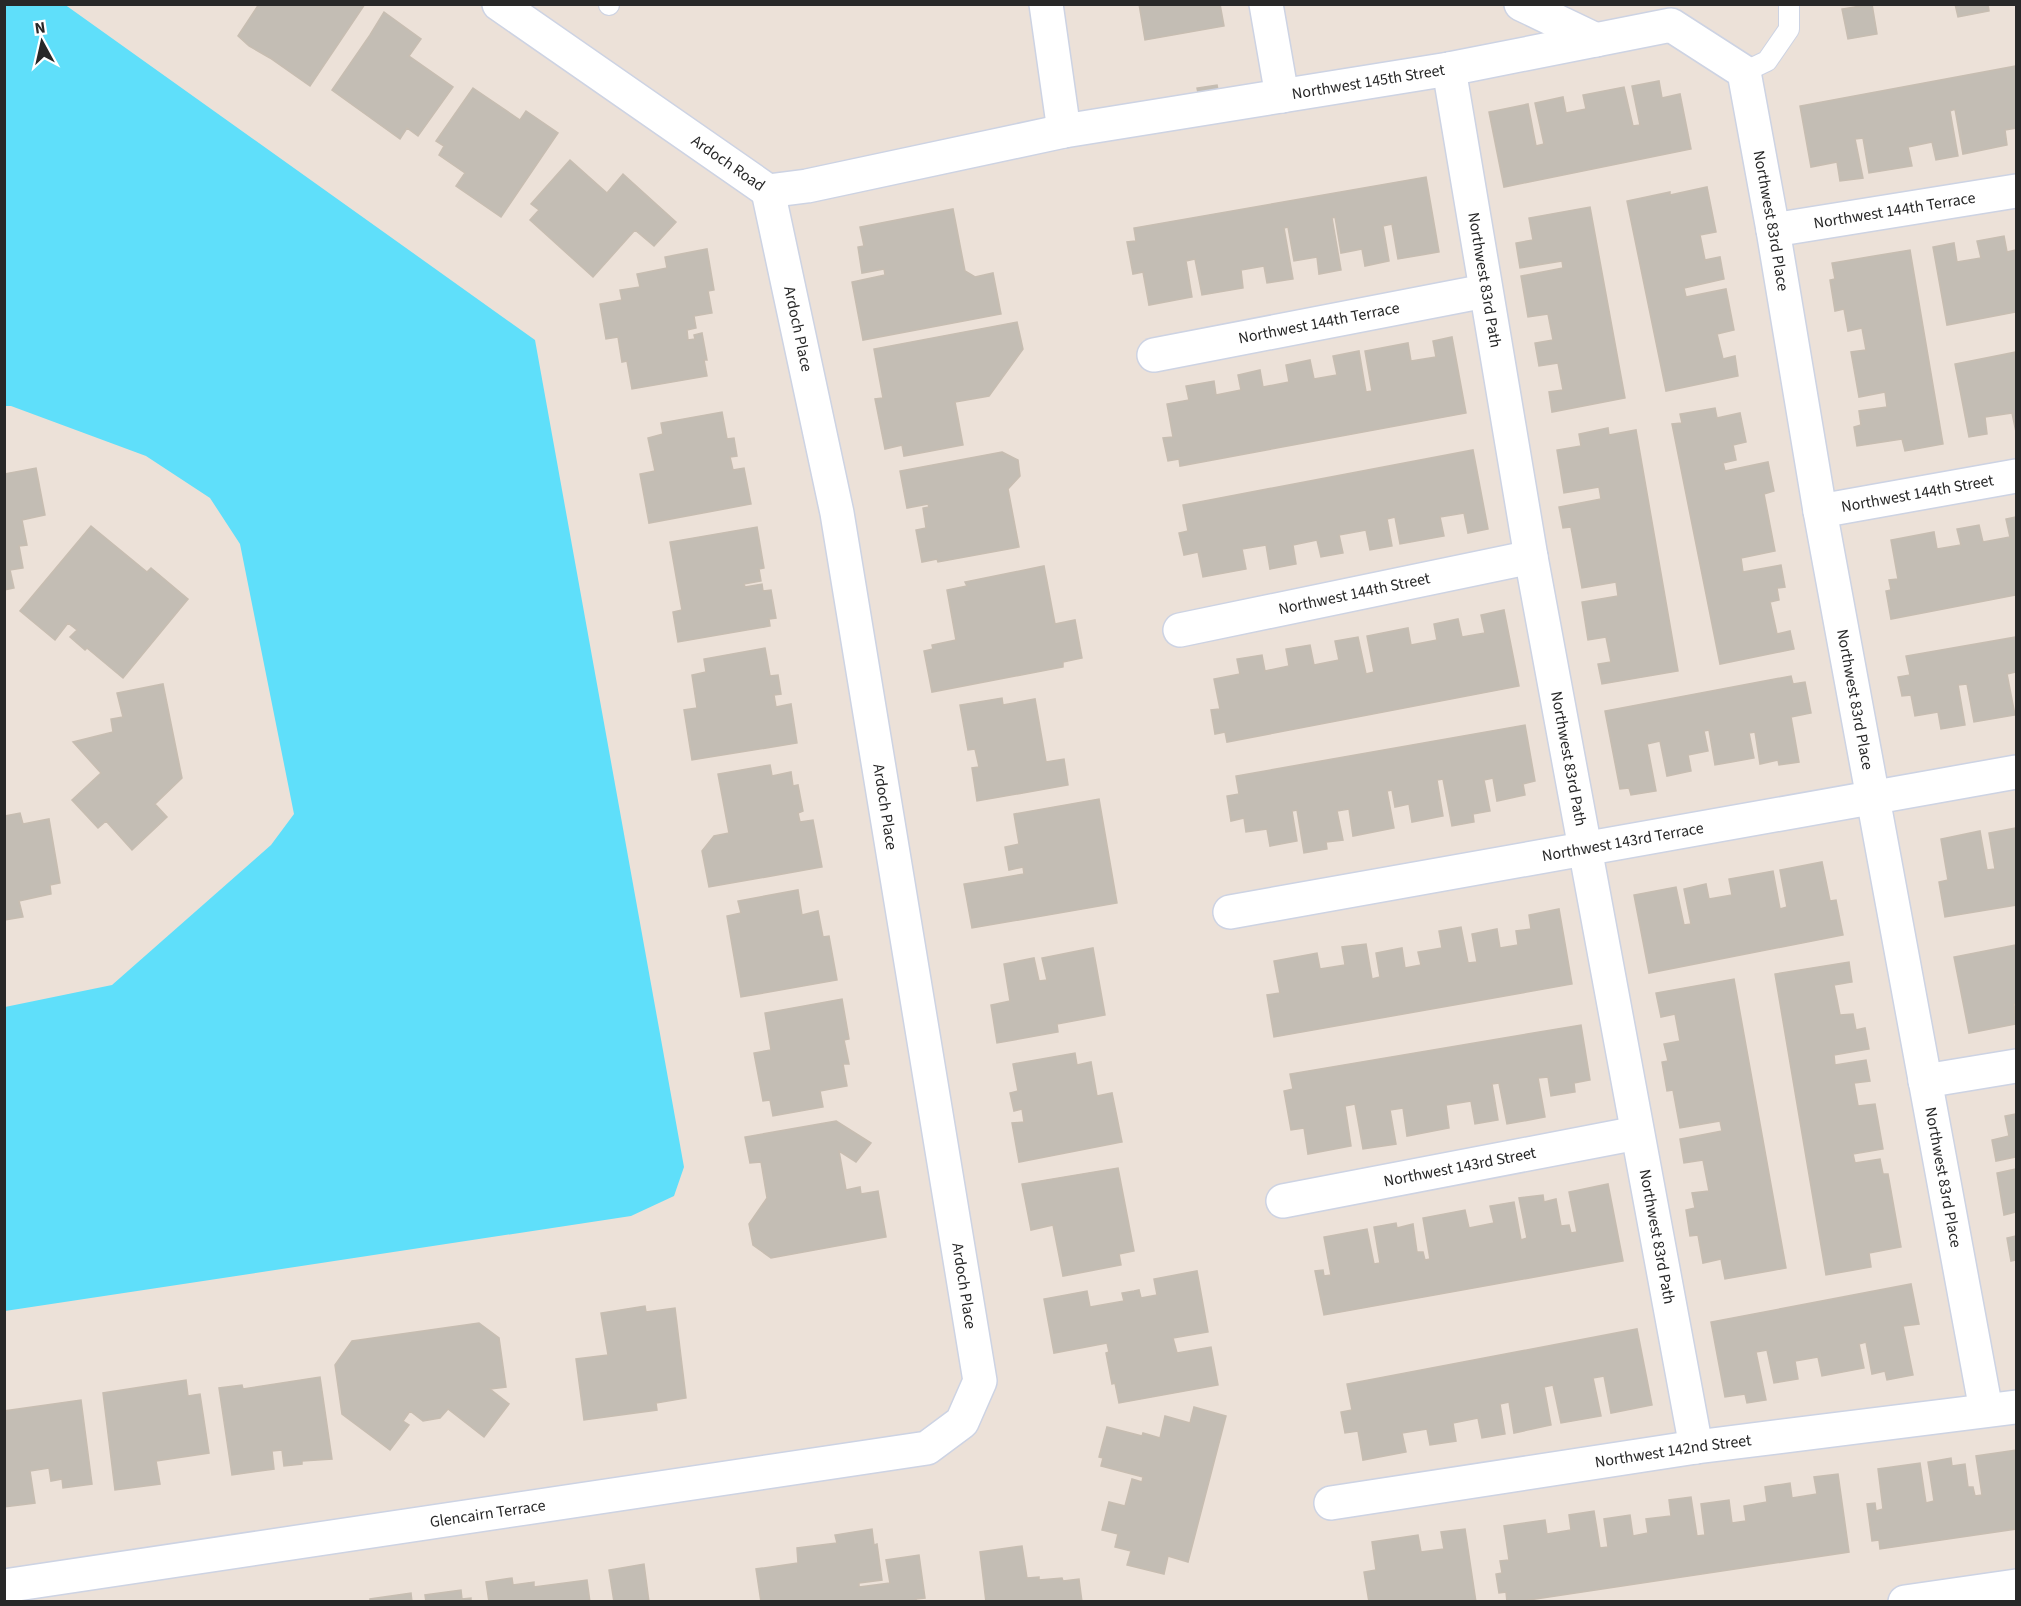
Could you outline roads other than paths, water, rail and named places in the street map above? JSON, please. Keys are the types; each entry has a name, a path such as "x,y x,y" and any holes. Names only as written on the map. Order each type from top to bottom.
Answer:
{"street":[{"name":"Ardoch Road","path":"499,4 768,191 807,186 1064,131"},
{"path":"1046,4 1064,131"},
{"path":"1266,4 1282,96"},
{"path":"1521,4 1596,40"},
{"path":"1670,15 1744,72"},
{"name":"Northwest 145th Street","path":"1064,131 1449,69 1596,40 1670,15"},
{"name":"Northwest 83rd Path","path":"1449,69 1531,557 1696,1447"},
{"name":"Northwest 83rd Place","path":"1744,72 1820,511 1925,1081 2001,1409"},
{"name":"Ardoch Place","path":"768,191 837,513 980,1381 962,1422"},
{"name":"Northwest 144th Terrace","path":"1773,230 2016,191"},
{"name":"Northwest 144th Terrace","path":"1154,355 1485,291"},
{"name":"Northwest 144th Street","path":"1820,511 2016,476"},
{"name":"Northwest 144th Street","path":"1180,630 1531,557"},
{"name":"Northwest 143rd Terrace","path":"1230,912 2016,772"},
{"path":"1925,1081 2016,1066"},
{"name":"Northwest 143rd Street","path":"1284,1201 1637,1133"},
{"name":"Northwest 142nd Street","path":"1331,1503 1696,1447 2001,1409"},
{"name":"Glencairn Terrace","path":"4,1586 927,1448 962,1422"},
{"path":"1905,1602 2016,1586"}],"lane":[{"path":"1744,72 1767,61 1789,29 1789,4"}],"water":[{"path":"64,4 535,340 684,1167 674,1196 631,1216 5,1311 5,1007 112,985 271,845 294,814 240,544 210,498 146,456 11,406 5,406 5,5"}]}
